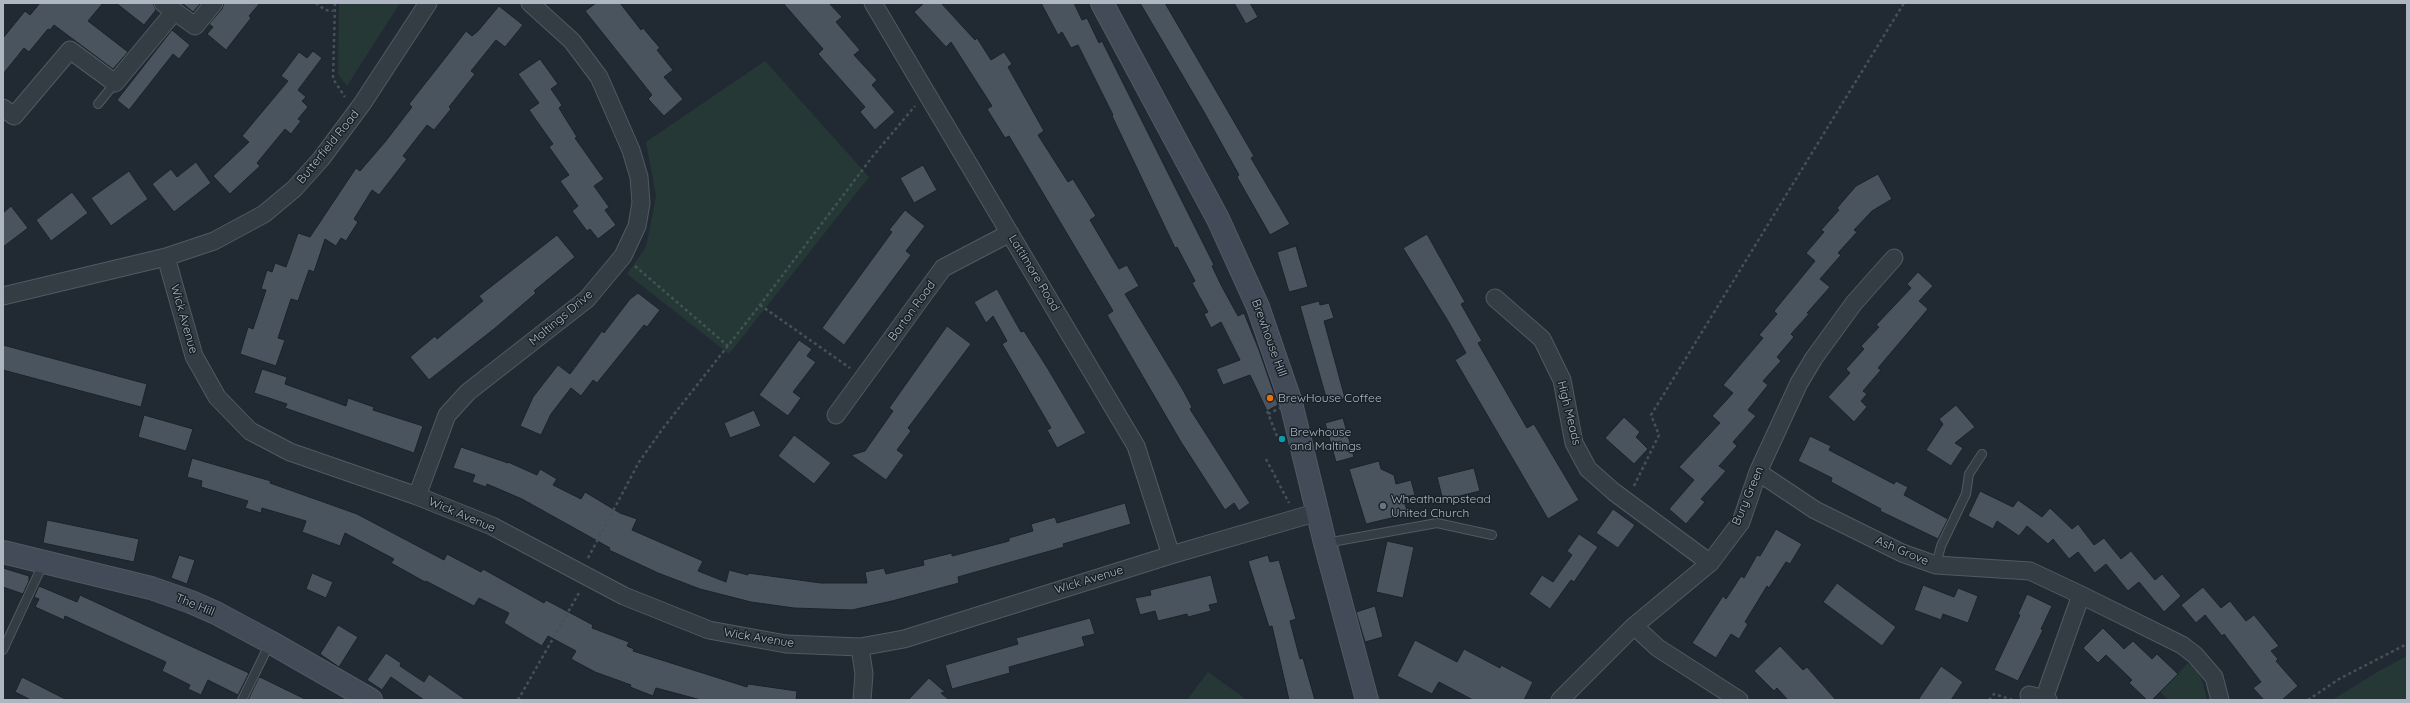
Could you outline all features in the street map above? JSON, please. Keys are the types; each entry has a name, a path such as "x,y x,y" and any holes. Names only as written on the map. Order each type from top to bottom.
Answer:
{"street":[{"path":"3,108 14,116 70,50 115,83 168,8 195,26 214,3"},
{"name":"Butterfield Road","path":"3,296 166,257 214,241 264,214 294,189 322,159 356,113 428,3"},
{"name":"Maltings Drive","path":"417,496 447,415 468,392 587,299 623,256 637,226 642,203 639,177 631,150 599,77 572,41 530,3"},
{"name":"Lattimore Road","path":"873,3 1136,446 1171,555"},
{"name":"Brewhouse Hill","path":"1102,3 1218,220 1258,307 1291,403 1308,515 1325,544 1367,700"},
{"name":"Barton Road","path":"836,415 944,268 1010,233"},
{"name":"Wick Avenue","path":"166,257 194,356 217,397 250,431 290,452 417,496 492,526 624,596 709,630 786,644 860,647 904,639 1171,555 1308,515"},
{"name":"Bury Green","path":"1560,700 1634,626 1710,563 1741,522 1758,472 1799,383 1814,358 1854,303 1894,258"},
{"name":"High Meads","path":"1495,298 1542,339 1562,380 1574,443 1588,469 1614,492 1710,563"},
{"name":"Ash Grove","path":"1758,472 1815,510 1902,553 1936,565 2030,571 2081,595 2182,645 2195,655 2214,677 2220,700"},
{"name":"The Hill","path":"3,552 151,588 177,597 216,613 371,700"},
{"path":"2040,698 2081,595"},
{"path":"1634,626 1658,648 1739,700"},
{"path":"860,647 864,674 862,700"}],"lane":[{"path":"98,104 115,83"},
{"path":"1936,565 1941,546 1966,494 1969,474 1982,454"},
{"path":"1325,544 1438,523 1492,535"},
{"path":"3,650 44,561"},
{"path":"242,700 270,642"}],"path":[{"path":"316,3 325,10 333,12"},
{"path":"335,3 333,12 333,79 356,113"},
{"path":"1631,493 1659,435 1652,415 1904,3"},
{"path":"518,700 582,587 580,572 638,462 760,305 868,161 926,92"},
{"path":"623,256 728,346"},
{"path":"760,305 863,378"},
{"path":"1277,435 1267,412 1280,408"},
{"path":"1266,459 1308,515"},
{"path":"2308,700 2339,679 2407,644"},
{"path":"1989,700 1994,694 2013,700"}],"green space":[{"path":"339,3 400,3 347,86 338,74"},
{"path":"765,61 869,177 729,354 627,274 646,247 656,196 646,142"},
{"path":"2407,656 2407,700 2332,700 2379,671"},
{"path":"2188,663 2198,672 2203,683 2207,700 2169,700 2160,692"},
{"path":"1208,672 1247,700 1187,700"}],"building":[{"path":"40,3 103,3 88,21 128,52 113,69 54,25 50,30 48,29 29,52 24,48 3,74 3,38 25,11 30,15"},
{"path":"116,3 153,3 156,10 144,25"},
{"path":"182,3 201,3 193,12"},
{"path":"224,3 260,3 249,16 251,18 226,50 207,34 213,27 209,24 222,9"},
{"path":"596,3 620,3 641,30 643,28 660,48 657,50 673,70 664,77 683,99 664,116 648,99 652,95 585,11"},
{"path":"783,3 829,3 842,17 836,22 860,50 854,55 877,80 872,85 895,112 875,130 860,112 865,107 818,54 823,49"},
{"path":"924,3 941,3 975,40 977,38 991,60 1004,52 1012,64 1008,67 1044,131 1038,135 1068,182 1073,179 1096,216 1090,220 1119,269 1127,265 1139,286 1125,294 1183,390 1192,407 1190,409 1250,503 1239,511 1234,503 1225,510 1181,442 1107,315 1113,311 1009,136 1005,138 987,109 992,106 951,42 946,47 914,12"},
{"path":"1041,3 1074,3 1082,20 1087,18 1099,43 1102,41 1214,265 1212,266 1221,285 1238,316 1244,313 1259,350 1278,405 1267,411 1250,375 1223,385 1216,369 1240,360 1221,322 1211,328 1204,314 1208,312 1192,283 1195,281 1177,247 1175,248 1112,116 1113,115 1078,45 1071,48 1062,32 1058,35"},
{"path":"1140,3 1165,3 1254,156 1251,158 1290,224 1270,235 1237,177 1239,175 1204,112"},
{"path":"1234,3 1250,3 1258,17 1246,24"},
{"path":"499,6 523,25 505,47 496,40 471,71 475,74 449,107 451,109 434,130 427,125 403,156 407,159 379,195 372,190 354,219 358,222 346,241 341,238 336,246 325,239 314,272 309,270 298,301 291,299 278,338 285,340 276,366 240,354 248,327 253,329 266,290 261,289 267,270 272,272 275,263 286,267 298,233 310,237 356,168 360,171 385,142 412,107 409,104 466,31 472,36"},
{"path":"172,30 190,45 179,59 173,54 129,110 117,100"},
{"path":"313,51 322,58 298,90 306,97 302,101 308,107 298,119 301,121 291,134 285,129 257,163 260,166 230,194 213,176 249,142 242,136 288,81 281,76 299,52 307,58"},
{"path":"540,59 558,84 551,89 562,105 559,108 577,137 575,138 604,179 594,186 609,207 605,210 616,225 598,239 590,229 587,231 572,211 578,206 560,181 569,175 549,147 553,144 529,110 539,103 518,74"},
{"path":"196,162 211,183 174,212 152,184 171,169 177,177"},
{"path":"923,165 937,190 914,203 900,178"},
{"path":"129,171 148,199 111,226 91,198"},
{"path":"1878,174 1892,199 1872,211 1854,230 1857,232 1838,253 1841,255 1820,279 1830,287 1791,334 1794,337 1777,357 1781,361 1763,381 1768,385 1748,410 1756,416 1733,442 1737,446 1719,466 1726,471 1701,499 1705,502 1686,524 1669,509 1694,480 1679,467 1720,423 1712,416 1733,393 1723,385 1763,338 1759,335 1777,314 1774,311 1815,261 1806,253 1824,232 1821,230 1839,210 1837,208 1856,186"},
{"path":"72,192 88,213 51,241 36,220"},
{"path":"11,206 28,228 3,247 3,213"},
{"path":"905,210 925,226 906,251 911,255 844,345 822,328 892,232 889,230"},
{"path":"1427,234 1465,302 1461,304 1482,341 1478,343 1527,428 1534,424 1579,500 1548,519 1455,360 1466,353 1403,248"},
{"path":"557,235 575,257 534,291 536,293 494,329 429,380 410,357 435,336 437,339 483,301 479,296"},
{"path":"1296,246 1308,287 1289,292 1277,252"},
{"path":"1918,272 1933,286 1919,301 1928,309 1878,368 1881,370 1863,391 1867,394 1861,401 1867,407 1854,422 1828,397 1850,373 1846,369 1864,349 1861,346 1879,327 1876,325 1911,288 1907,284"},
{"path":"997,289 1021,332 1024,331 1086,433 1057,448 1047,430 1051,428 1002,344 1007,341 993,316 986,323 974,302"},
{"path":"638,293 660,310 647,327 644,325 597,383 593,380 581,396 571,388 551,414 541,435 520,426 533,397 558,365 570,374 602,331 604,333 630,299"},
{"path":"1319,301 1320,305 1329,303 1334,318 1324,321 1345,398 1328,404 1300,306"},
{"path":"947,326 971,344 908,428 911,431 897,450 904,455 886,480 851,455 865,451 893,411 889,408"},
{"path":"799,340 812,349 807,356 816,362 793,392 801,398 788,416 759,395"},
{"path":"3,345 147,384 141,407 3,370"},
{"path":"262,369 287,377 285,384 346,406 348,398 374,407 373,410 423,426 414,453 285,408 287,404 254,393"},
{"path":"1956,405 1975,427 1955,443 1963,448 1951,466 1926,450 1943,424 1939,419"},
{"path":"754,410 761,426 730,438 724,423"},
{"path":"144,415 193,429 186,451 138,437"},
{"path":"1624,417 1640,432 1636,437 1648,449 1634,464 1605,438"},
{"path":"1343,418 1354,457 1336,462 1325,423"},
{"path":"794,435 831,463 814,484 778,456"},
{"path":"1810,436 1831,446 1829,450 1894,484 1896,481 1908,487 1904,495 1948,519 1938,539 1880,511 1881,509 1831,482 1832,478 1798,461"},
{"path":"461,447 508,462 537,475 540,469 557,479 553,485 581,499 585,492 620,513 637,519 632,530 703,561 698,571 726,582 729,570 748,575 748,573 821,583 867,583 865,572 884,568 886,574 924,565 923,560 952,553 952,556 1009,541 1009,538 1033,531 1031,524 1055,517 1057,523 1125,503 1131,524 1063,544 1064,547 958,577 959,583 892,601 852,610 794,608 751,602 700,589 658,573 609,550 610,548 522,499 487,484 486,487 472,482 475,475 453,468"},
{"path":"192,458 271,481 270,483 357,514 444,560 447,554 481,572 483,569 544,603 546,600 593,625 592,628 629,642 627,646 634,649 633,651 747,687 748,684 797,691 796,700 701,700 656,688 653,696 630,687 631,685 595,672 571,659 576,651 548,636 542,646 525,636 504,623 509,613 479,598 474,606 426,581 425,582 391,563 394,559 345,533 340,546 302,532 306,521 262,508 261,513 245,508 248,501 201,487 202,481 187,477"},
{"name":"Wheathampstead United Church","path":"1379,461 1381,469 1394,475 1396,484 1411,480 1415,495 1403,497 1408,514 1366,524 1349,469"},
{"path":"1474,468 1480,491 1443,500 1437,477"},
{"path":"1980,491 2013,507 2018,500 2042,517 2050,508 2072,529 2078,524 2094,545 2104,538 2121,559 2131,551 2155,580 2162,574 2181,596 2164,612 2139,582 2128,591 2106,564 2095,573 2078,552 2069,559 2053,539 2048,544 2027,526 2019,536 1997,521 1993,529 1968,516"},
{"path":"1613,509 1635,525 1618,548 1596,533"},
{"path":"47,520 139,539 134,562 43,543"},
{"path":"1776,529 1802,544 1790,564 1786,562 1769,588 1767,586 1745,622 1748,624 1739,639 1731,634 1716,658 1692,643 1723,596 1726,599 1741,576 1744,578 1757,555 1760,556"},
{"path":"1579,534 1598,547 1574,582 1571,580 1550,609 1529,594 1542,575 1553,582 1572,555 1567,551"},
{"path":"1387,541 1414,547 1403,598 1376,592"},
{"path":"179,555 195,560 187,584 171,578"},
{"path":"1268,555 1270,562 1279,560 1296,619 1290,621 1300,659 1303,658 1315,700 1289,700 1272,626 1269,627 1248,561"},
{"path":"3,568 29,576 29,581 23,594 3,587"},
{"path":"312,573 333,582 326,598 306,589"},
{"path":"1211,575 1218,603 1209,605 1211,611 1188,617 1187,614 1158,621 1155,611 1140,615 1135,598 1151,595 1150,590"},
{"path":"1837,583 1896,627 1882,646 1823,602"},
{"path":"1923,585 1954,597 1958,588 1978,596 1968,623 1943,614 1941,620 1914,610"},
{"path":"39,586 77,602 80,595 249,673 238,695 208,680 201,695 188,689 190,685 162,671 166,662 65,616 64,620 35,607 39,599 34,597"},
{"path":"2203,587 2221,608 2230,601 2246,621 2254,615 2279,646 2271,651 2278,659 2276,661 2298,686 2282,700 2264,700 2253,688 2261,682 2224,634 2222,636 2205,615 2196,623 2181,605"},
{"path":"2027,594 2052,606 2041,629 2043,630 2018,681 1994,670 2020,615 2018,614"},
{"path":"1375,606 1383,637 1365,642 1356,612"},
{"path":"1090,618 1095,634 1082,637 1085,646 1009,667 1010,673 952,689 945,665 1018,644 1016,638"},
{"path":"338,625 358,637 339,667 320,654"},
{"path":"2103,628 2124,649 2133,641 2152,659 2157,654 2178,674 2152,700 2147,700 2129,683 2132,680 2106,655 2098,663 2083,648"},
{"path":"1415,640 1457,662 1464,649 1500,668 1501,665 1533,682 1524,700 1473,700 1439,682 1432,694 1397,676"},
{"path":"1780,646 1803,670 1807,667 1836,700 1788,700 1777,688 1774,691 1754,671"},
{"path":"386,653 401,663 400,666 424,682 429,674 466,700 424,700 391,677 382,690 367,680"},
{"path":"1941,666 1963,682 1951,700 1918,700"},
{"path":"22,677 67,700 31,700 15,692"},
{"path":"259,677 262,678 307,700 248,700"},
{"path":"929,678 945,692 941,693 949,700 908,700"}],"place":[{"name":"BrewHouse Coffee","path":"1270,398"},
{"name":"Brewhouse and Maltings","path":"1282,439"},
{"name":"Wheathampstead United Church","path":"1383,506"}]}
